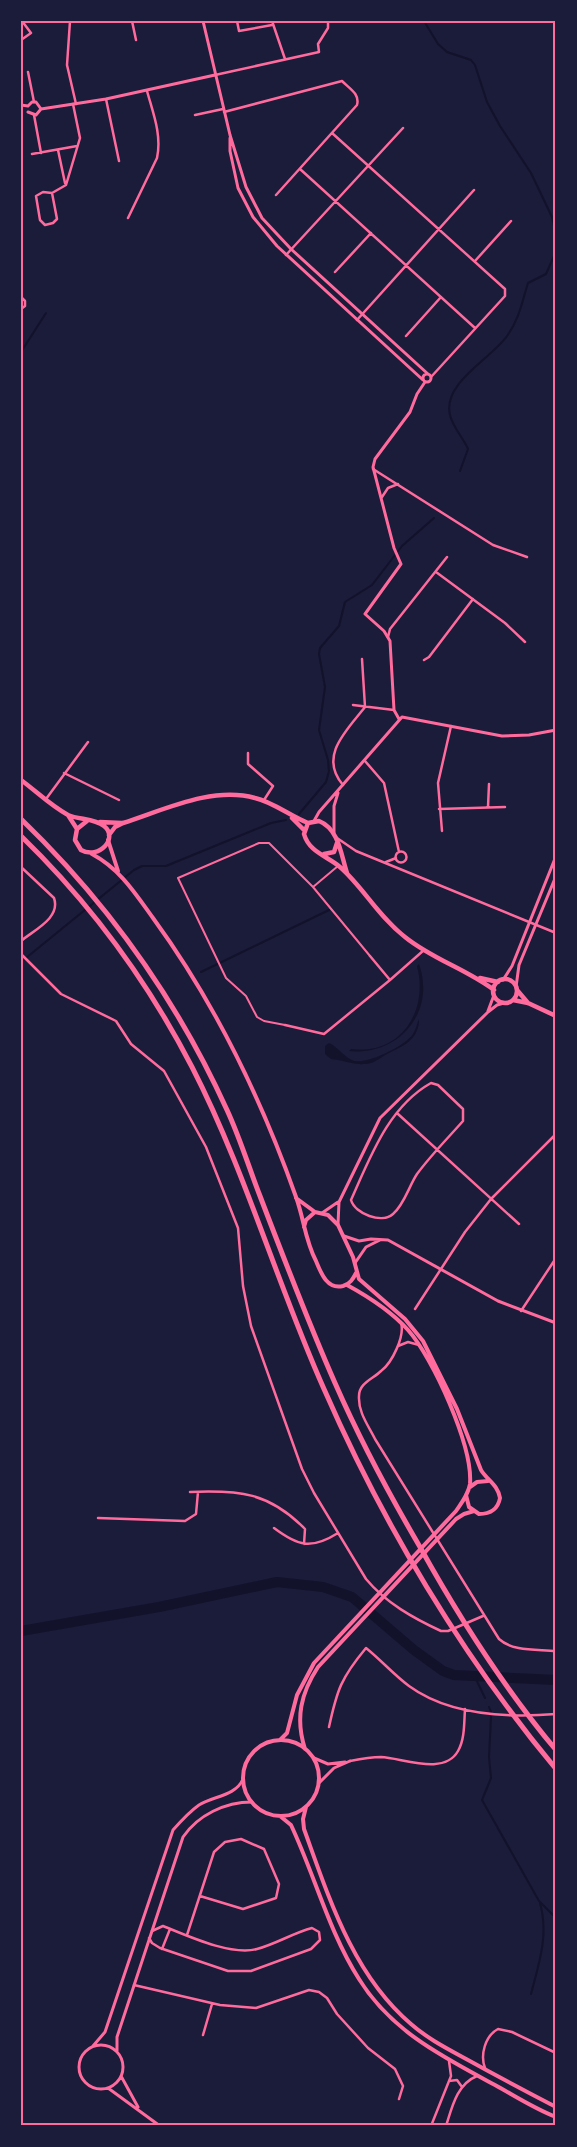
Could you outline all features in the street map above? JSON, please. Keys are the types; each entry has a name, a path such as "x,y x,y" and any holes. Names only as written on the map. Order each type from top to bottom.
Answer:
{"highway":[{"path":"21,819 62,858 103,906 146,964 202,1058 228,1112 292,1278 336,1384 396,1506 453,1605 519,1706 556,1750"},
{"path":"21,836 93,914 129,963 168,1024 193,1069 239,1176 292,1314 354,1456 443,1612 500,1699 556,1769"}],"main road":[{"path":"21,780 68,814 87,821 123,823"},
{"path":"92,854 102,850 115,827 123,823 208,796 245,796 264,801 308,823"},
{"path":"68,814 77,830"},
{"path":"288,814 304,830 311,847 347,873 388,922 424,950 478,978 504,1003 513,1000 528,1003 556,1016"},
{"path":"87,821 77,830 75,840 77,845 81,850 92,854 118,871 177,952 216,1016 248,1079 296,1198 308,1246 326,1281 335,1287 347,1285 356,1273"},
{"path":"304,830 308,823 314,821 327,825 336,837 347,873"},
{"path":"99,822 107,829 118,871"},
{"path":"323,854 334,852 336,837"},
{"path":"478,978 512,981 528,1003"},
{"path":"494,993 501,981"},
{"path":"513,1000 516,988"},
{"path":"296,1198 315,1212 322,1213 338,1225 355,1264 356,1273 364,1285 405,1319 423,1341 457,1409 481,1470 499,1492 499,1504 496,1509 485,1514 474,1511 459,1516 318,1666 303,1696 299,1723 305,1748"},
{"path":"304,1227 306,1220 315,1212"},
{"path":"347,1285 400,1322 419,1345 440,1385 462,1440 469,1472 469,1489"},
{"path":"280,1740 289,1730 304,1679 314,1663 456,1511 472,1485 482,1480 492,1483"},
{"path":"466,1495 467,1502 474,1511"},
{"path":"280,1740 289,1741 305,1748 314,1758 319,1774 319,1783 315,1796 306,1807 294,1814 280,1816 264,1812 248,1796 243,1779 246,1763 264,1745 280,1740"},
{"path":"306,1807 303,1819 304,1830 352,1949 368,1976 386,2000 410,2024 440,2045 556,2107"},
{"path":"280,1816 291,1825 335,1932 359,1980 378,2006 403,2030 449,2061 556,2117"}],"street":[{"path":"21,40 30,34 22,21"},
{"path":"52,193 57,219 49,225 42,224 36,196 43,192 52,193 66,185 80,138 67,65 70,21"},
{"path":"132,21 136,40"},
{"path":"203,21 230,135 246,187 262,218 291,249 430,376"},
{"path":"237,21 239,31 272,23 280,40 285,59"},
{"path":"34,115 39,113 41,109 148,91 319,52 318,44 328,28 328,21"},
{"path":"28,72 34,102"},
{"path":"195,115 342,82 356,94 359,99 357,105 276,195"},
{"path":"128,218 157,158 159,148 159,137 148,91"},
{"path":"106,99 119,160"},
{"path":"34,102 40,104 41,109"},
{"path":"21,105 28,106 34,102"},
{"path":"28,106 28,112"},
{"path":"21,113 28,112 34,115"},
{"path":"34,115 41,153"},
{"path":"286,255 403,128"},
{"path":"230,135 230,152 238,188 253,217 286,255 424,381 430,382 430,376 505,296 505,289 332,133"},
{"path":"32,154 78,146"},
{"path":"58,150 66,185"},
{"path":"300,169 475,328"},
{"path":"357,320 474,190"},
{"path":"474,261 510,221"},
{"path":"335,272 371,233"},
{"path":"406,336 441,296"},
{"path":"21,297 25,301 25,306 21,309"},
{"path":"388,637 365,614 400,568 400,559 394,548 382,497 373,469 375,459 410,412 424,381 424,375 430,376"},
{"path":"373,469 493,545 527,558"},
{"path":"382,497 388,488 398,484"},
{"path":"399,719 394,710 388,637 390,629 447,557"},
{"path":"436,572 505,623 525,642"},
{"path":"424,660 429,657 473,599"},
{"path":"344,785 335,775 333,759 337,742 365,707 362,659"},
{"path":"353,705 394,710"},
{"path":"314,821 399,719 406,716 502,736 529,735 556,730"},
{"path":"442,832 438,783 451,726"},
{"path":"46,799 64,772 88,742"},
{"path":"248,753 248,764 273,786 264,801"},
{"path":"365,761 384,784 399,852 396,858 385,862"},
{"path":"64,772 119,800"},
{"path":"488,807 490,784"},
{"path":"339,790 334,806 336,837 356,851 556,933"},
{"path":"440,808 505,807"},
{"path":"390,980 313,887 272,845 265,842 178,878 220,969 229,982 246,996 257,1016 264,1021 324,1034 390,980 424,950"},
{"path":"396,858 400,862 406,860 406,854 399,852"},
{"path":"501,981 512,966 556,856"},
{"path":"21,866 54,898 56,903 54,913 21,941"},
{"path":"313,887 339,866"},
{"path":"516,988 519,966 534,925 556,876"},
{"path":"21,954 61,994 116,1020 132,1044 164,1071 206,1147 238,1228 246,1308 284,1420 314,1493 374,1589 414,1618 441,1631 448,1631 483,1616"},
{"path":"488,1012 494,993"},
{"path":"338,1225 338,1202 385,1112 488,1012 497,1005 504,1003"},
{"path":"431,1083 438,1085 463,1109 465,1116 463,1121 417,1174 395,1212 388,1217 374,1217 358,1211 351,1200 382,1132 398,1114 425,1086 431,1083"},
{"path":"398,1114 519,1224"},
{"path":"414,1309 491,1199 556,1134"},
{"path":"322,1213 338,1202"},
{"path":"344,1236 359,1240 382,1239 441,1268 498,1301 556,1323"},
{"path":"355,1264 366,1247 382,1239"},
{"path":"521,1311 556,1258"},
{"path":"400,1322 403,1333 397,1347 383,1370 364,1384 358,1394 360,1409 483,1616 505,1644 517,1648 556,1651"},
{"path":"397,1347 408,1342 419,1345"},
{"path":"190,1492 247,1492 286,1512 305,1529 304,1544"},
{"path":"98,1518 185,1521 196,1514 198,1492"},
{"path":"274,1528 292,1541 304,1544 316,1543 338,1533"},
{"path":"329,1727 338,1688 346,1672 366,1648 408,1685 435,1702 492,1715 556,1714"},
{"path":"314,1758 328,1764 382,1757 436,1764 447,1761 453,1757 460,1747 465,1709"},
{"path":"319,1783 334,1768 350,1761"},
{"path":"160,2126 138,2107 108,2087 91,2087 80,2074 80,2057 105,2032 173,1830 187,1814 200,1804 233,1791 243,1779"},
{"path":"108,2087 121,2076 123,2068 117,2052 116,2037 176,1852 191,1825 206,1815 231,1805 252,1802"},
{"path":"187,1935 214,1852 225,1842 241,1839 264,1849 279,1884 276,1898 243,1909 200,1896"},
{"path":"149,1938 152,1944 162,1949 228,1971 251,1971 312,1949 320,1940 319,1932 312,1928 256,1949 240,1950 163,1926 151,1932"},
{"path":"162,1949 170,1929"},
{"path":"134,1985 212,2004 256,2008 309,1990 319,1992 368,2048 395,2070 402,2086 399,2099"},
{"path":"203,2035 212,2004"},
{"path":"485,2070 481,2058 482,2053 494,2031 498,2029 512,2032 556,2053"},
{"path":"93,2046 110,2046 117,2052"},
{"path":"431,2126 449,2081 451,2070 449,2061"},
{"path":"121,2076 138,2107"},
{"path":"446,2126 453,2104 462,2087 470,2079 477,2076"},
{"path":"449,2081 457,2080 462,2087"}],"shaded area":[{"path":"419,964 423,982 422,999 418,1014 409,1027 398,1038 383,1046 367,1051 349,1051 351,1049 369,1049 384,1045 397,1037 407,1027 415,1013 419,999 420,982 417,966"},
{"path":"419,1019 416,1032 409,1041 371,1063 357,1064 331,1059 325,1054 325,1046 329,1043 354,1061 377,1057 395,1049 409,1039"}],"waterway":[{"path":"424,21 438,44 447,52 471,60 475,65 487,102 500,126 531,173 552,217 554,226 554,256 546,274 528,283 517,317 507,336 500,345 460,382 453,392 449,403 450,415 453,424 468,449 460,471"},
{"path":"21,352 46,313"},
{"path":"299,814 326,782 329,771 328,760 319,730 325,687 319,654 320,648 339,626 345,602 372,585 402,546 434,518"},
{"path":"21,962 134,870 142,866 166,866 271,823 286,820"},
{"path":"201,972 329,910"},
{"path":"21,1631 159,1607 277,1582 323,1587 352,1597 414,1650 443,1671 454,1675 556,1680"},
{"path":"474,1675 485,1698"},
{"path":"489,1707 491,1712"},
{"path":"491,1717 489,1757 491,1778 482,1800 539,1901 556,1918"},
{"path":"531,1994 542,1949 544,1926 540,1903"}]}
